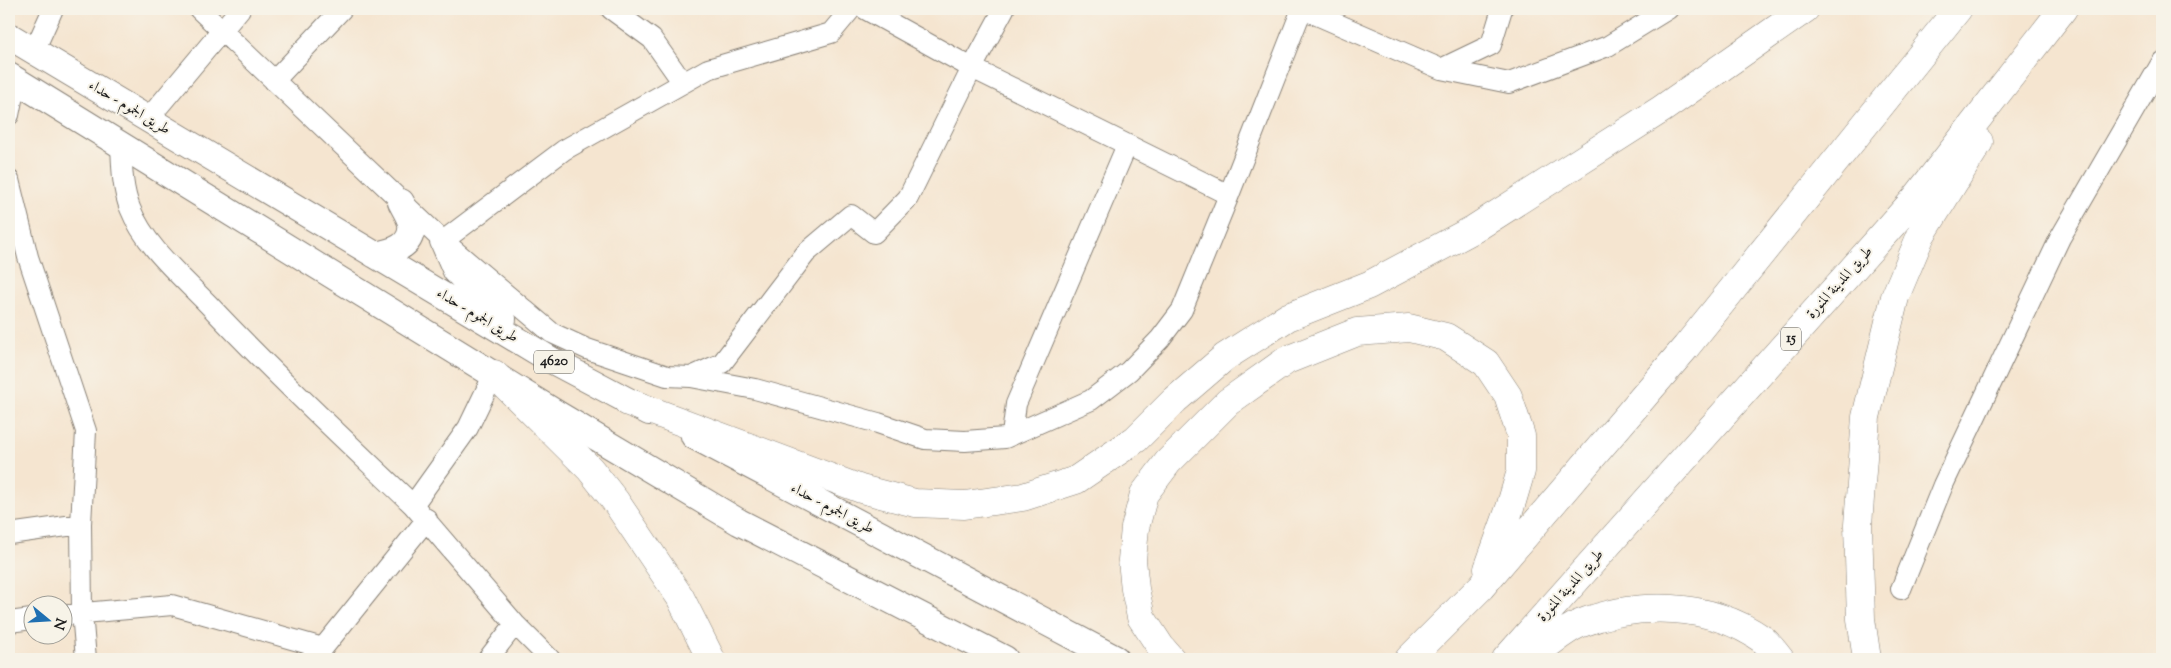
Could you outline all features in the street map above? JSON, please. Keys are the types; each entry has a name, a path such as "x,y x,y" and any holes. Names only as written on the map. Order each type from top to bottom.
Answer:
{"highway":[{"path":"628,402 861,488 915,503 964,504 1023,497 1076,480 1136,439 1175,400 1225,357 1288,317 1369,285 1474,229 1662,109 1805,9"},
{"path":"1408,659 1481,587 1686,346 1958,9"},
{"path":"1867,659 1861,618 1858,525 1866,417 1895,297 1921,236 2057,17"},
{"name":"طريق المدينة المنورة","path":"1506,659 1915,199 2057,17"},
{"path":"1171,659 1141,617 1135,589 1132,560 1135,528 1144,494 1168,462 1228,402 1288,360 1357,332 1410,328 1446,337 1486,362 1508,396 1522,436 1521,471 1510,508 1481,587"},
{"path":"494,374 590,469 616,502 680,597 711,659"},
{"path":"1528,659 1577,625 1630,610 1674,608 1711,614 1740,627 1764,640 1780,659"}],"main road":[{"name":"طريق الجموم - حداء","path":"9,36 536,351 628,402 1116,659"},
{"name":"4620","path":"13,78 559,415 739,522 1005,659"},
{"path":"375,255 398,249 410,237 411,224 402,202"},
{"path":"443,241 456,271 462,279 536,351"}],"street":[{"path":"34,51 53,9"},
{"path":"199,9 443,241 552,333 587,349 667,376 691,378 755,390 869,421 925,439 965,441 1006,438 1091,400 1129,371 1160,339 1182,310 1230,195 1302,9 1441,69 1509,83 1608,46 1668,9"},
{"path":"148,119 240,9"},
{"path":"274,81 342,9"},
{"path":"611,9 652,39 683,83"},
{"path":"443,241 564,150 708,69 831,32 850,9"},
{"path":"865,9 972,68 1230,195"},
{"path":"691,378 722,363 806,253 851,215 874,233 908,198 972,68 1004,9"},
{"path":"1441,69 1490,45 1502,9"},
{"path":"1901,589 1943,485 2060,238 2162,62"},
{"path":"9,115 13,78"},
{"path":"120,144 123,183 130,208 140,227 162,256 254,353 420,512 515,624 550,659"},
{"path":"1012,435 1016,404 1126,145"},
{"path":"9,180 28,257 86,430 80,524 82,612 86,659"},
{"path":"72,613 172,605 323,648 420,512 468,428 494,374"},
{"path":"9,534 80,524"},
{"path":"9,622 22,620"},
{"path":"488,659 515,624"}]}
